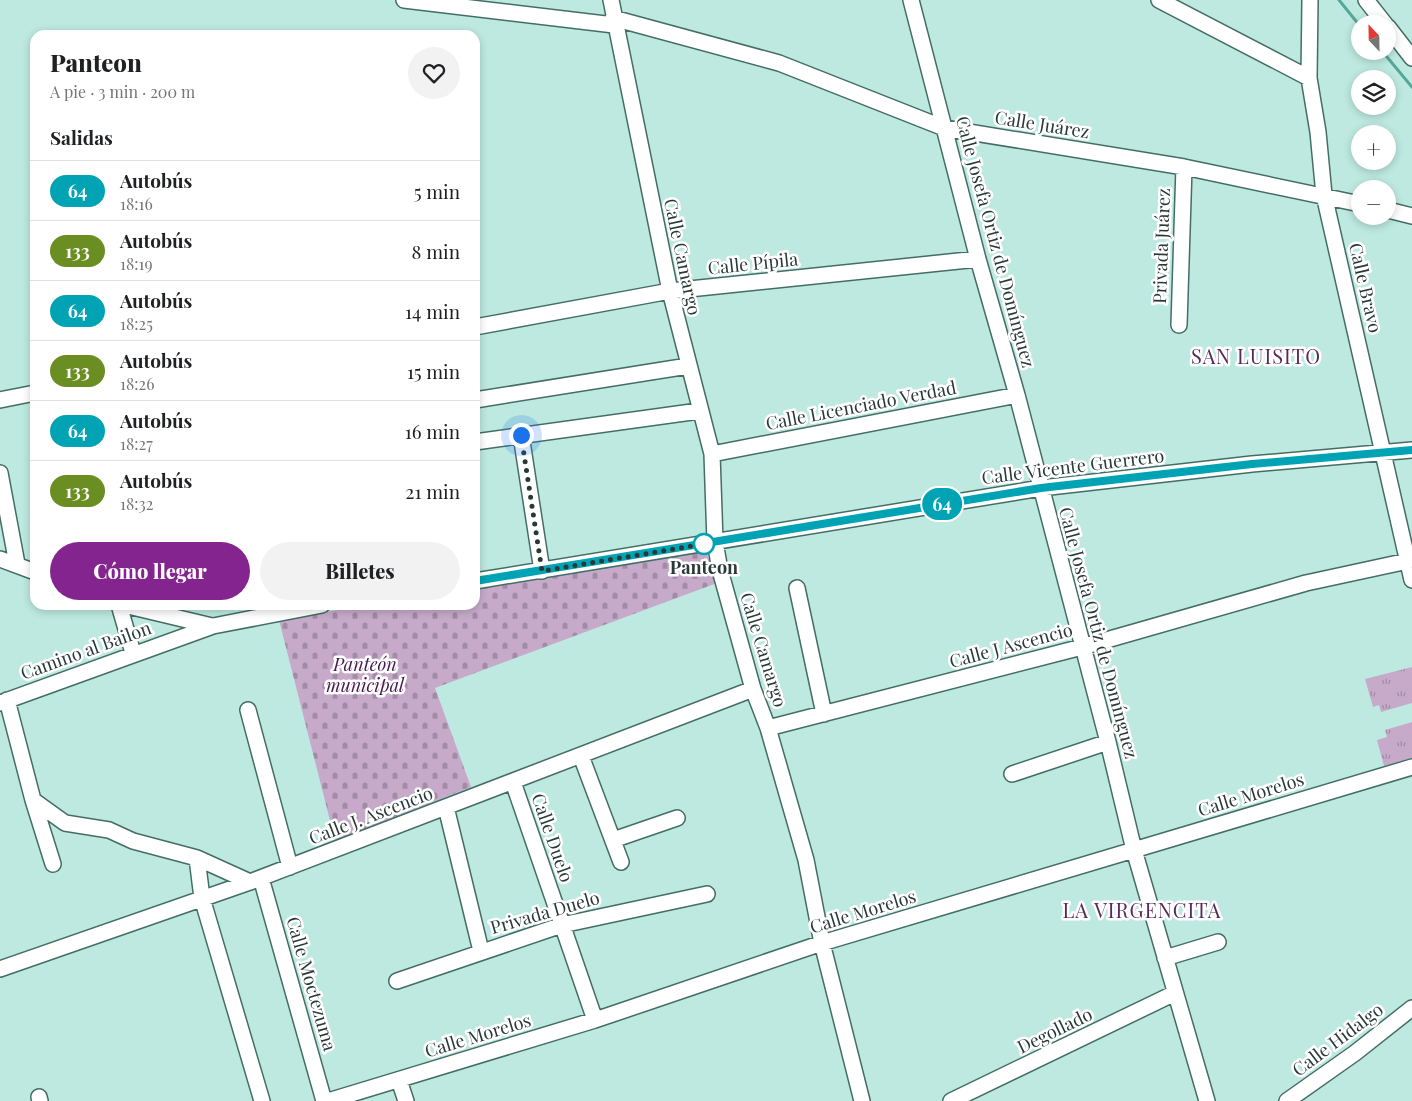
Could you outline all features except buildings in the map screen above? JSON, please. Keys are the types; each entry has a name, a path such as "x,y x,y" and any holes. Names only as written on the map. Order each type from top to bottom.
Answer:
{"street":[{"name":"Calle Juárez","path":"404,0 614,21 779,64 944,128 1184,167 1351,202"},
{"name":"Calle Camargo","path":"611,0 670,292 699,412 712,454 715,542 720,570 753,689 768,728 806,860 822,943 862,1101"},
{"name":"Calle Josefa Ortiz de Domínguez","path":"911,0 978,259 1017,395 1108,742 1134,850 1207,1101"},
{"path":"1159,0 1309,78"},
{"name":"Calle Bravo","path":"1310,0 1309,78 1318,132 1324,195 1410,560 1412,580"},
{"path":"1366,0 1378,15"},
{"path":"1396,37 1412,58"},
{"name":"Privada Juárez","path":"1179,325 1184,167"},
{"path":"1396,212 1412,216"},
{"name":"Calle Pípila","path":"480,326 670,292 978,259"},
{"path":"480,399 688,366"},
{"path":"0,400 30,394"},
{"name":"Calle Licenciado Verdad","path":"712,454 1017,395"},
{"path":"480,441 699,412"},
{"path":"521,435 542,571"},
{"name":"Calle Vicente Guerrero","path":"480,580 1041,488 1252,464 1384,454 1412,450"},
{"path":"0,472 17,564"},
{"path":"0,559 30,570"},
{"name":"Calle J Ascencio","path":"768,728 1082,647 1306,583 1410,560"},
{"path":"797,588 824,714"},
{"path":"120,610 133,653"},
{"path":"164,610 213,626 263,611"},
{"name":"Camino al Bailon","path":"4,701 133,653 213,626"},
{"name":"Calle J. Ascencio","path":"0,969 256,880 753,689"},
{"path":"4,701 52,864"},
{"path":"248,710 290,867"},
{"path":"1012,774 1108,742"},
{"path":"581,756 621,862"},
{"name":"Calle Morelos","path":"326,1101 595,1020 822,943 1412,767"},
{"name":"Calle Duelo","path":"513,782 595,1020"},
{"path":"33,800 65,823 109,830 133,841 197,858 256,880"},
{"path":"446,807 481,951"},
{"path":"613,840 677,818"},
{"path":"197,858 202,898 262,1101"},
{"name":"Calle Moctezuma","path":"256,880 326,1101"},
{"name":"Privada Duelo","path":"397,981 562,925 707,894"},
{"path":"1165,958 1218,942"},
{"name":"Degollado","path":"952,1101 1175,993"},
{"name":"Calle Hidalgo","path":"1287,1101 1355,1053 1412,1008"},
{"path":"400,1080 406,1101"}],"green space":[{"name":"Panteón municipal","path":"705,548 717,583 435,688 471,787 335,840 279,620 338,610 480,610 480,586"},
{"path":"1412,667 1412,703 1381,712 1379,705 1373,707 1365,679"},
{"path":"1412,722 1412,758 1384,766 1377,740 1387,737 1385,730"}],"waterway":[{"path":"1339,0 1351,15"},
{"path":"1390,60 1412,87"}],"bus line":[{"name":"64","path":"480,580 1041,488 1252,464 1384,454 1412,450"}],"place":[{"name":"Panteon","path":"704,544"}],"district":[{"name":"SAN LUISITO","path":"1256,357"},
{"name":"LA VIRGENCITA","path":"1142,911"}],"route":[{"path":"521,435 542,571 704,544"}]}
